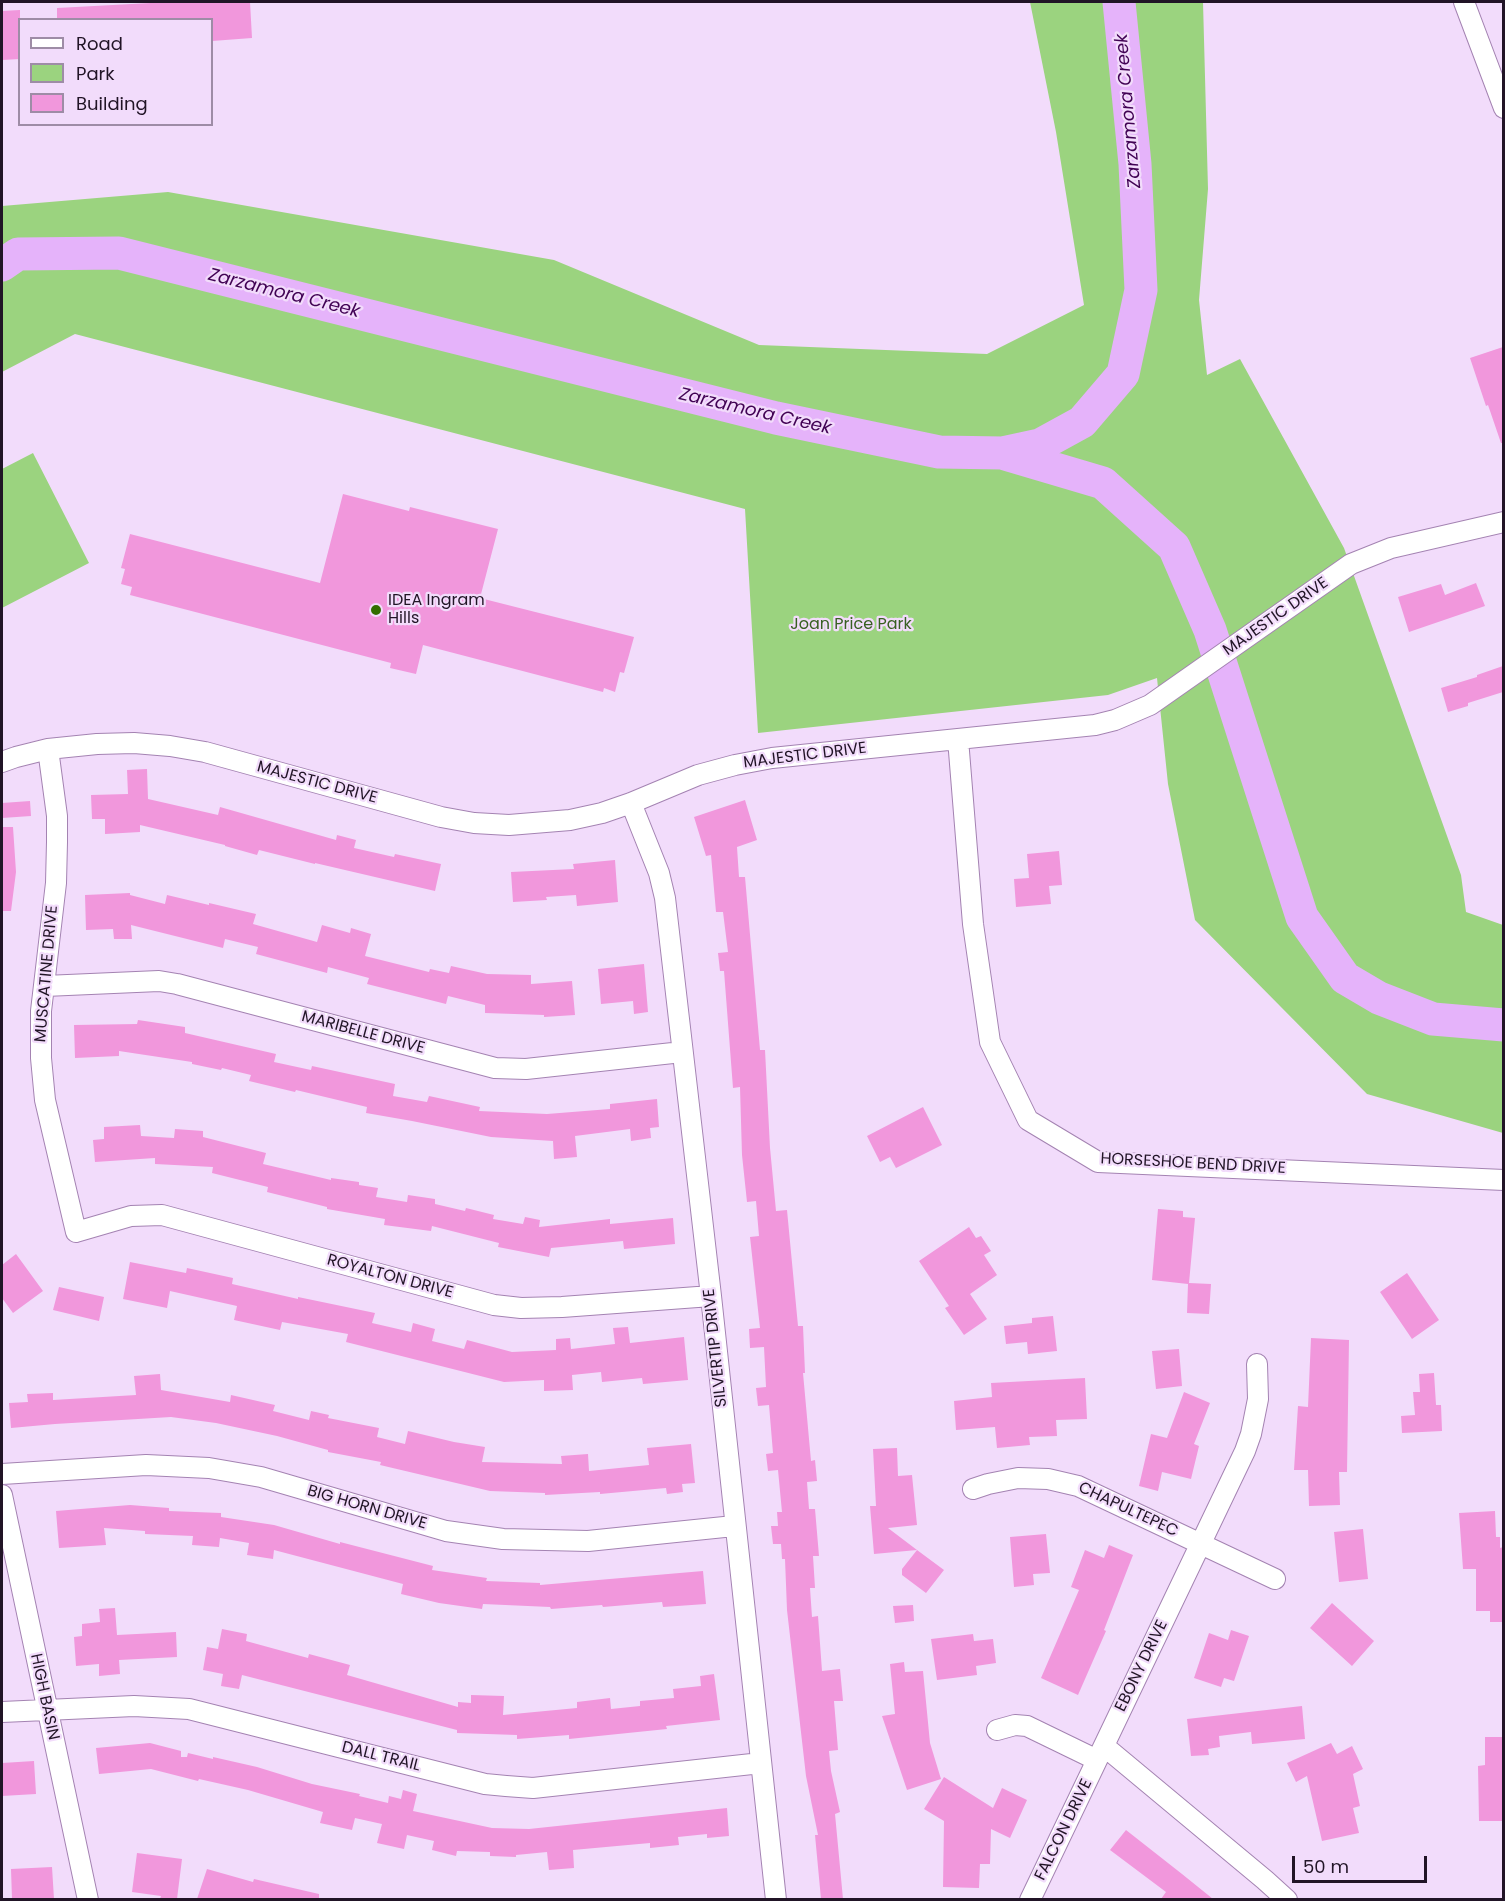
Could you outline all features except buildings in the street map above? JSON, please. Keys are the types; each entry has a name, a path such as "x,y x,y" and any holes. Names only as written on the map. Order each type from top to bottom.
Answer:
{"street":[{"path":"1464,2 1503,108"},
{"name":"MAJESTIC DRIVE","path":"2,762 48,749 134,743 170,746 205,752 474,824 509,825 570,820 602,813 631,803 698,775 772,758 1095,725 1115,720 1150,705 1351,564 1391,548 1503,522"},
{"name":"HORSESHOE BEND DRIVE","path":"958,739 973,924 990,1042 1028,1120 1098,1162 1503,1180"},
{"name":"MUSCATINE DRIVE","path":"48,749 57,816 56,884 40,1038 45,1100 76,1232"},
{"name":"SILVERTIP DRIVE","path":"631,803 659,873 665,898 711,1296 776,1899"},
{"name":"MARIBELLE DRIVE","path":"45,986 159,981 177,984 495,1068 526,1069 682,1052"},
{"name":"ROYALTON DRIVE","path":"76,1232 131,1216 162,1215 494,1305 521,1308 552,1308 711,1296"},
{"name":"EBONY DRIVE","path":"1100,1753 1245,1451 1258,1399 1257,1364"},
{"name":"BIG HORN DRIVE","path":"2,1474 146,1465 209,1468 261,1477 446,1531 503,1539 588,1541 734,1526"},
{"name":"CHAPULTEPEC","path":"974,1490 988,1484 1018,1478 1048,1479 1078,1486 1275,1580"},
{"name":"HIGH BASIN","path":"2,1495 87,1899"},
{"name":"DALL TRAIL","path":"2,1712 134,1706 189,1709 485,1784 533,1788 761,1763"},
{"path":"997,1730 1014,1725 1027,1726 1100,1753 1287,1899"},
{"name":"FALCON DRIVE","path":"1030,1899 1100,1753"}],"green space":[{"name":"Joan Price Park","path":"1030,2 1203,2 1208,189 1199,300 1207,375 1240,359 1344,548 1461,875 1466,912 1503,925 1503,1133 1367,1094 1195,920 1168,784 1157,678 1108,695 758,733 745,509 75,334 2,372 2,206 168,192 554,260 759,345 987,354 1084,305 1056,132"},
{"path":"33,453 89,563 2,608 2,469"}],"waterway":[{"name":"Zarzamora Creek","path":"2,265 18,254 119,253 776,418 939,452 1003,453 1040,445 1082,422 1123,374 1141,290 1135,164 1119,2"},
{"path":"1005,454 1103,483 1174,547 1210,630 1302,917 1345,978 1379,998 1433,1019 1504,1025"}],"place":[{"name":"IDEA Ingram Hills","path":"376,610"}]}
